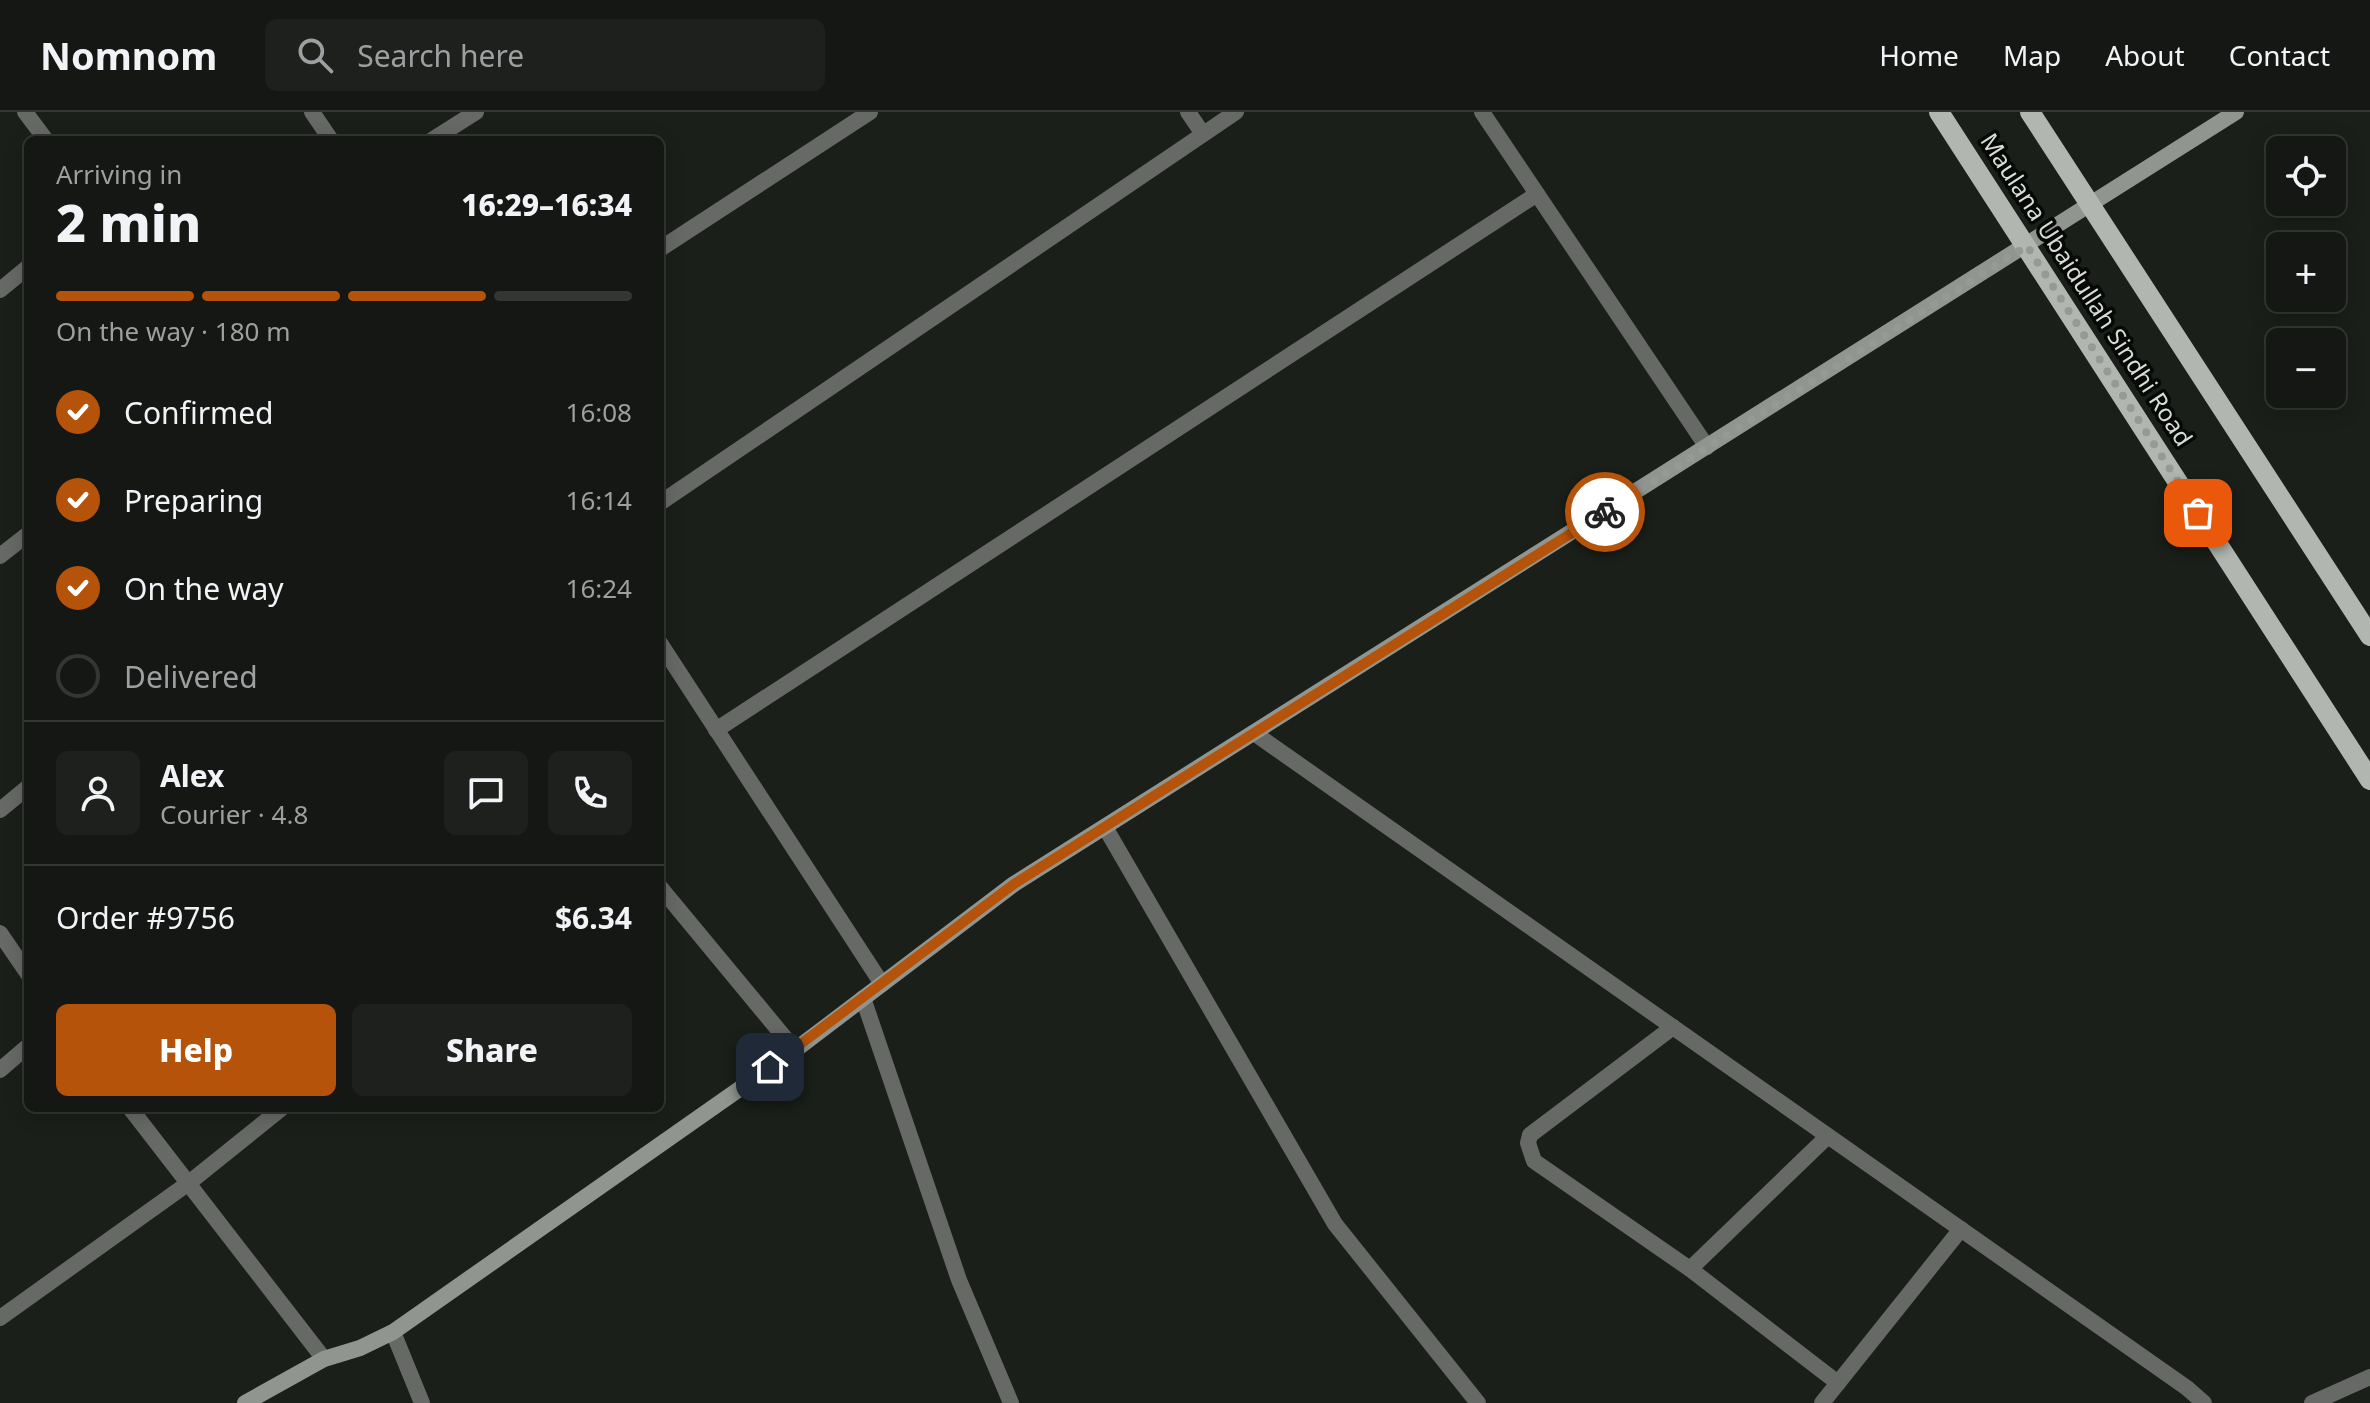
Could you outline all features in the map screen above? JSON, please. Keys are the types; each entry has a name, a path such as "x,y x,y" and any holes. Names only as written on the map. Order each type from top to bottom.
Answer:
{"main road":[{"name":"Maulana Ubaidullah Sindhi Road","path":"1939,112 2370,780"},
{"name":"Maulana Ubaidullah Sindhi Road","path":"2030,112 2370,636"}],"street":[{"path":"25,112 43,136"},
{"path":"312,112 328,136"},
{"path":"438,136 476,112"},
{"path":"664,246 870,112"},
{"path":"1188,112 1203,134"},
{"path":"664,500 1236,112"},
{"path":"1482,112 1707,447"},
{"path":"245,1403 324,1359 360,1348 393,1332 795,1050 1014,884 2236,112"},
{"path":"716,730 1537,194"},
{"path":"0,290 24,270"},
{"path":"0,556 24,537"},
{"path":"664,649 882,984"},
{"path":"1254,733 2187,1388 2204,1403"},
{"path":"0,810 24,790"},
{"path":"1105,827 1335,1224 1478,1403"},
{"path":"664,892 795,1050"},
{"path":"0,933 24,968"},
{"path":"863,998 959,1280 1011,1403"},
{"path":"1673,1027 1530,1135 1528,1143 1534,1161 1690,1269 1838,1383"},
{"path":"0,1070 24,1049"},
{"path":"133,1112 324,1359"},
{"path":"0,1318 190,1182 277,1112"},
{"path":"1690,1269 1828,1136"},
{"path":"1822,1403 1961,1229"},
{"path":"393,1332 422,1403"},
{"path":"2316,1402 2370,1377"}],"way so far":[{"path":"1605,512 2027,246 2198,513"}],"route":[{"path":"770,1067 1014,884 1605,512"}]}
